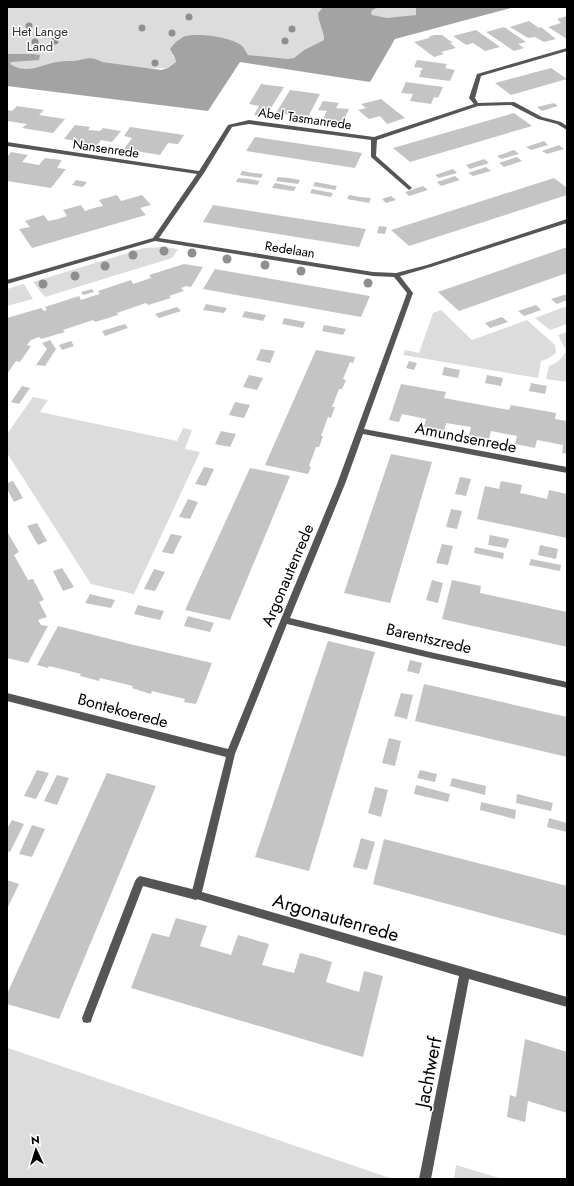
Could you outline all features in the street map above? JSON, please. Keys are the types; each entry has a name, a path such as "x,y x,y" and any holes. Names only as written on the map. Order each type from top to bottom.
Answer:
{"street":[{"path":"477,105 472,98 479,75 567,49"},
{"path":"409,188 373,156 374,139 477,105 512,103 540,118 559,123 567,128"},
{"name":"Abel Tasmanrede","path":"155,239 201,173 230,126 248,122 374,139"},
{"name":"Nansenrede","path":"7,144 201,173"},
{"name":"Redelaan","path":"7,282 155,239 373,274 396,275 429,266 567,221"},
{"name":"Argonautenrede","path":"196,895 231,754 341,484 410,293 396,275"},
{"name":"Amundsenrede","path":"361,431 567,470"},
{"name":"Barentszrede","path":"285,620 430,655 567,685"},
{"name":"Bontekoerede","path":"7,697 231,754"},
{"name":"Argonautenrede","path":"87,1018 140,881 196,895 465,972"},
{"path":"465,972 567,1002"},
{"name":"Jachtwerf","path":"425,1179 465,972"}],"green space":[{"name":"Het Lange Land","path":"7,7 323,7 318,13 324,40 288,60 248,55 243,49 232,41 219,37 198,35 172,55 176,62 168,68 21,73 7,68"},
{"path":"383,7 416,7 416,15 383,18 372,15 371,12 374,9"},
{"path":"162,247 178,249 172,258 45,297 33,282 144,248"},
{"path":"24,284 33,299 7,306 7,289"},
{"path":"567,306 567,324 550,330 535,318"},
{"path":"441,310 472,340 527,320 555,345 556,353 541,361 538,378 403,355 405,350 419,353 433,313"},
{"path":"567,332 567,382 546,379 549,366 555,364 563,356 566,350 558,335"},
{"path":"33,397 48,400 40,412 177,441 183,428 192,430 185,449 200,452 134,594 91,584 7,453 7,434"},
{"path":"8,1048 393,1179 7,1179"},
{"path":"456,1165 503,1179 454,1179"}],"shaded area":[{"path":"323,7 383,7 374,9 371,12 372,15 387,18 416,15 416,7 515,7 395,39 370,82 240,62 208,111 7,86 7,54 40,55 39,60 11,62 10,64 22,69 34,68 51,63 91,58 102,62 161,70 168,68 176,62 170,49 179,39 197,35 214,36 238,43 243,47 248,55 288,59 294,58 304,50 324,40 318,13"}],"building":[{"path":"567,16 567,39 548,27 561,23 557,19"},
{"path":"529,21 539,28 541,27 556,39 544,42 535,37 528,38 510,27"},
{"path":"504,27 526,42 518,44 524,48 514,51 486,32"},
{"path":"476,30 500,47 485,51 473,43 466,45 453,36"},
{"path":"435,35 442,35 453,43 450,43 456,48 441,52 444,54 434,57 414,42"},
{"path":"417,60 447,64 445,68 455,70 450,81 419,77 423,68 414,67"},
{"path":"551,68 567,79 511,95 495,83"},
{"path":"406,82 443,87 438,98 434,97 431,104 410,101 413,94 401,93"},
{"path":"261,84 284,87 266,116 254,115 259,106 249,104"},
{"path":"290,90 320,94 308,117 276,113"},
{"path":"381,99 405,118 387,124 380,116 369,119 358,110 366,108 361,104"},
{"path":"323,101 339,103 336,108 349,109 342,124 322,121 327,111 318,110"},
{"path":"554,103 558,106 542,111 537,107"},
{"path":"17,106 44,110 39,115 65,119 53,133 22,128 27,124 7,121 7,110 12,111"},
{"path":"514,113 532,126 410,162 393,148"},
{"path":"75,125 90,127 88,130 100,131 103,128 121,131 112,142 101,140 96,147 76,144 78,141 64,139"},
{"path":"130,127 184,135 178,144 168,143 160,155 124,149 132,138 124,136"},
{"path":"255,137 362,153 355,168 246,151"},
{"path":"544,141 548,145 531,150 526,147"},
{"path":"559,145 564,149 547,154 542,151"},
{"path":"514,150 519,154 501,159 497,156"},
{"path":"11,152 28,155 22,162 39,165 45,158 62,160 57,168 66,169 51,188 7,181 7,157"},
{"path":"517,157 522,161 504,167 499,163"},
{"path":"484,159 489,163 470,169 466,165"},
{"path":"486,167 491,171 473,176 468,173"},
{"path":"453,169 457,173 439,178 435,175"},
{"path":"242,171 263,174 261,178 240,175"},
{"path":"455,176 460,180 441,186 437,182"},
{"path":"278,177 300,180 298,184 276,181"},
{"path":"238,178 260,181 257,185 236,182"},
{"path":"554,178 567,188 567,195 409,246 391,230"},
{"path":"76,180 87,182 83,187 72,185"},
{"path":"315,182 337,186 335,190 313,186"},
{"path":"275,183 296,187 294,191 272,188"},
{"path":"423,186 428,190 409,196 405,192"},
{"path":"312,189 333,193 331,197 310,193"},
{"path":"117,195 121,201 142,195 151,205 140,208 146,215 32,248 19,229 30,227 25,221 44,215 48,221 67,216 63,210 81,205 85,211 103,206 99,200"},
{"path":"349,195 371,198 369,203 347,199"},
{"path":"391,196 396,200 386,203 382,199"},
{"path":"213,205 366,229 359,247 203,222"},
{"path":"379,226 387,227 385,234 377,233"},
{"path":"567,247 567,273 459,311 438,292"},
{"path":"184,264 203,267 191,287 186,286 181,288 184,291 169,296 171,298 148,305 146,303 117,313 118,315 95,322 93,320 63,330 65,332 41,339 39,337 31,340 27,345 31,346 20,362 16,361 7,374 7,318 41,308 44,311 47,310 45,307 79,296 81,300 100,294 98,291 131,280 133,284 151,278 149,275"},
{"path":"215,269 370,296 361,317 203,289"},
{"path":"92,289 94,292 83,295 81,292"},
{"path":"567,294 567,300 557,304 551,299"},
{"path":"206,304 227,308 224,313 203,310"},
{"path":"536,305 541,310 524,316 518,311"},
{"path":"177,307 181,311 159,318 155,314"},
{"path":"245,311 266,315 263,321 242,317"},
{"path":"502,317 508,322 490,328 485,323"},
{"path":"284,318 305,322 303,328 282,324"},
{"path":"125,324 128,328 105,336 102,331"},
{"path":"324,325 346,329 343,335 322,331"},
{"path":"50,340 56,349 45,366 36,365 47,349 42,343"},
{"path":"71,341 74,346 62,350 59,345"},
{"path":"261,349 275,351 270,363 256,360"},
{"path":"316,350 355,357 353,363 350,362 343,379 346,380 342,389 339,389 332,407 335,407 331,418 328,417 321,436 323,436 321,442 319,447 316,447 309,466 311,467 308,474 265,465"},
{"path":"409,361 417,363 414,370 406,368"},
{"path":"444,367 460,370 458,378 442,375"},
{"path":"249,375 263,378 257,390 243,387"},
{"path":"487,375 503,378 501,386 485,383"},
{"path":"531,383 547,386 545,394 529,391"},
{"path":"401,384 446,392 444,398 509,410 511,405 556,413 555,419 567,421 567,454 562,453 563,445 537,440 535,448 515,444 517,436 491,431 489,439 469,435 471,427 446,423 444,431 424,427 426,419 402,414 399,422 389,420"},
{"path":"22,386 30,388 19,404 11,402"},
{"path":"235,402 250,405 244,418 229,415"},
{"path":"221,431 236,434 230,447 215,444"},
{"path":"391,454 432,462 390,603 344,593"},
{"path":"204,467 214,469 206,486 195,484"},
{"path":"250,468 290,476 230,620 185,610"},
{"path":"460,477 471,479 466,496 455,494"},
{"path":"13,481 23,498 14,502 7,489 7,483"},
{"path":"501,481 522,485 520,493 547,499 549,490 567,494 567,538 477,519 485,486 499,489"},
{"path":"188,499 198,502 190,519 179,517"},
{"path":"451,509 462,511 457,529 446,527"},
{"path":"37,523 47,541 38,545 27,526"},
{"path":"7,533 19,552 14,555 28,580 33,579 44,600 39,602 47,617 38,620 41,625 48,626 28,663 7,658"},
{"path":"171,534 182,536 173,554 162,552"},
{"path":"490,535 509,539 506,548 488,545"},
{"path":"442,544 453,546 448,565 436,563"},
{"path":"540,545 558,549 556,559 538,555"},
{"path":"475,547 504,553 503,559 474,553"},
{"path":"531,559 561,565 560,571 529,565"},
{"path":"62,568 74,587 63,591 53,571"},
{"path":"154,569 165,572 155,591 144,589"},
{"path":"432,580 443,583 438,603 426,600"},
{"path":"452,580 481,586 480,593 567,612 567,647 442,619"},
{"path":"90,594 115,600 111,608 85,603"},
{"path":"138,605 164,611 160,620 134,614"},
{"path":"188,616 214,623 210,632 184,626"},
{"path":"58,626 212,663 196,704 184,702 185,699 152,691 151,694 132,688 133,686 100,678 99,681 80,676 81,674 49,666 48,668 37,665"},
{"path":"328,641 375,652 309,871 255,857"},
{"path":"410,660 422,663 419,674 407,671"},
{"path":"424,684 567,717 567,757 415,721"},
{"path":"401,693 413,695 407,719 394,716"},
{"path":"389,738 401,741 395,766 382,763"},
{"path":"37,770 49,773 36,799 24,796"},
{"path":"420,770 437,774 435,782 417,778"},
{"path":"107,773 156,786 59,1019 7,1004 7,994"},
{"path":"57,775 69,778 57,805 44,801"},
{"path":"452,778 486,786 485,795 450,786"},
{"path":"416,785 450,794 448,802 414,794"},
{"path":"375,787 388,790 381,817 368,813"},
{"path":"517,794 553,803 551,811 516,803"},
{"path":"481,802 516,810 515,819 480,810"},
{"path":"549,818 567,823 567,832 547,827"},
{"path":"12,820 24,824 10,852 7,851 7,829"},
{"path":"32,825 45,829 32,857 19,854"},
{"path":"361,838 375,842 367,870 353,867"},
{"path":"384,839 567,886 567,936 373,884"},
{"path":"7,880 19,884 7,909"},
{"path":"176,918 207,926 200,946 231,955 238,935 269,944 262,965 294,973 300,953 316,957 332,962 326,982 359,992 364,971 383,976 363,1057 131,988 152,933 169,937"},
{"path":"525,1039 567,1052 567,1113 528,1101 525,1122 507,1117 510,1095 516,1097"}]}
